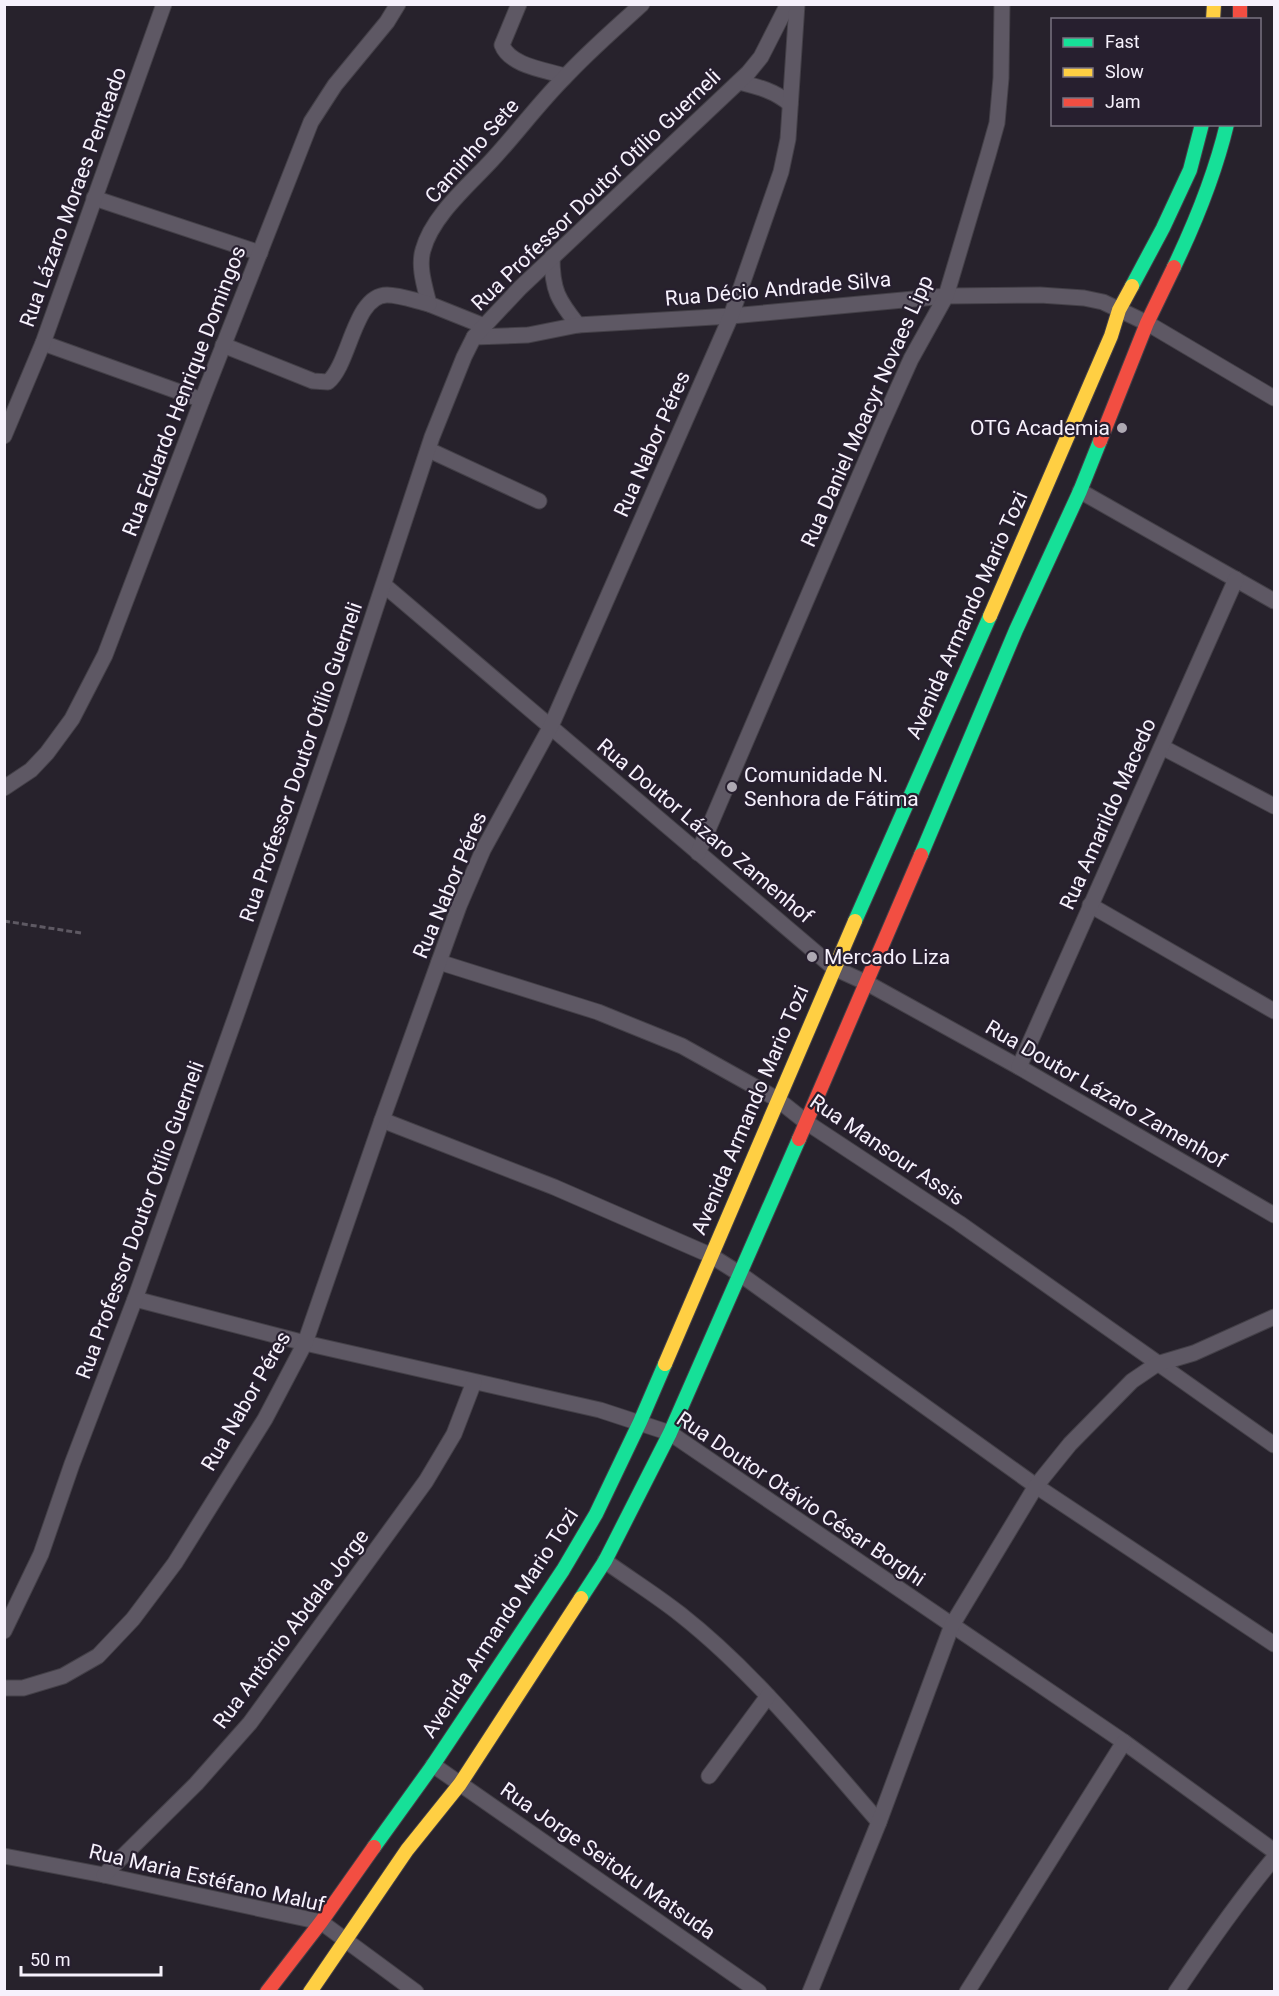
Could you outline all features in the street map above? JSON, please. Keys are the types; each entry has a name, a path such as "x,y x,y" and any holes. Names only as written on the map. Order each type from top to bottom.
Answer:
{"street":[{"name":"Rua Lázaro Moraes Penteado","path":"4,436 43,343 164,4"},
{"name":"Rua Eduardo Henrique Domingos","path":"4,788 31,770 47,753 72,719 99,666 311,122 335,85 387,22 398,4"},
{"path":"519,4 502,45 505,53 512,59 530,66 565,76"},
{"name":"Caminho Sete","path":"429,304 422,273 422,252 437,222 565,76 642,4"},
{"name":"Rua Professor Doutor Otílio Guerneli","path":"4,1630 41,1554 72,1464 135,1299 246,988 432,438 479,331 519,288 739,82 761,57 788,4"},
{"name":"Rua Nabor Péres","path":"4,1688 23,1688 63,1676 98,1656 133,1619 175,1563 265,1419 305,1343 439,962 483,850 551,726 731,316 781,172 788,139 797,4"},
{"name":"Rua Daniel Moacyr Novaes Lipp","path":"698,853 880,428 911,359 946,296 997,123 1001,78 1002,4"},
{"path":"739,82 766,89 790,104"},
{"name":"Avenida Armando Mario Tozi","path":"267,1992 321,1922 433,1765 563,1570 596,1514 640,1422 777,1099 1016,557 1111,336 1119,310 1163,228 1190,170 1201,126"},
{"path":"310,1992 407,1850 460,1784 605,1561 670,1433 867,983 1016,630 1080,491 1147,323 1192,229 1218,162 1227,126"},
{"path":"94,198 260,253"},
{"path":"552,257 552,277 555,289 561,303 578,325"},
{"path":"223,345 314,381 328,382 339,369 366,307 375,298 386,295 429,304 479,331"},
{"name":"Rua Décio Andrade Silva","path":"479,331 528,335 578,325 731,316 946,296 1040,295 1084,298 1103,302 1147,323"},
{"path":"1147,323 1275,398"},
{"path":"43,343 202,400"},
{"path":"429,450 539,501"},
{"path":"1080,491 1275,601"},
{"name":"Rua Amarildo Macedo","path":"1018,1067 1236,579"},
{"name":"Rua Doutor Lázaro Zamenhof","path":"384,585 834,968 867,983 1018,1067 1275,1215"},
{"path":"1162,747 1275,806"},
{"path":"1089,905 1275,1011"},
{"name":"Rua Mansour Assis","path":"439,962 598,1012 682,1046 777,1099 806,1122 959,1224 1275,1445"},
{"path":"382,1120 554,1187 710,1256 740,1274 1036,1486 1275,1644"},
{"name":"Rua Doutor Otávio César Borghi","path":"135,1299 305,1343 579,1405 670,1433 1124,1742 1275,1851"},
{"path":"810,1992 879,1822 951,1626 1036,1486 1070,1444 1132,1381 1157,1364 1194,1353 1275,1317"},
{"name":"Rua Antônio Abdala Jorge","path":"104,1875 196,1784 250,1723 426,1481 454,1434 474,1382"},
{"path":"605,1561 680,1614 730,1658 768,1696 879,1822"},
{"path":"709,1776 768,1696"},
{"path":"967,1992 1124,1742"},
{"name":"Rua Jorge Seitoku Matsuda","path":"433,1765 759,1992"},
{"name":"Rua Maria Estéfano Maluf","path":"4,1856 321,1922 416,1992"},
{"path":"1176,1992 1225,1920 1275,1858"}],"path":[{"path":"4,921 81,933"}],"traffic: fast":[{"path":"1132,286 1190,170 1201,126"},
{"path":"1174,267 1204,197 1226,126"},
{"path":"921,855 1016,630 1080,491 1100,441"},
{"path":"855,921 990,616"},
{"path":"581,1598 605,1561 670,1433 799,1139"},
{"path":"374,1847 433,1765 563,1570 596,1514 665,1364"}],"traffic: slow":[{"path":"1213,18 1214,4"},
{"path":"990,616 1111,336 1119,310 1132,286"},
{"path":"665,1364 855,921"},
{"path":"310,1992 407,1850 460,1784 581,1598"}],"traffic: jam":[{"path":"1240,4 1240,18"},
{"path":"1100,441 1147,323 1174,267"},
{"path":"799,1139 921,855"},
{"path":"267,1992 321,1922 374,1847"}],"place":[{"name":"OTG Academia","path":"1122,428"},
{"name":"Comunidade N. Senhora de Fátima","path":"732,787"},
{"name":"Mercado Liza","path":"812,957"}]}
